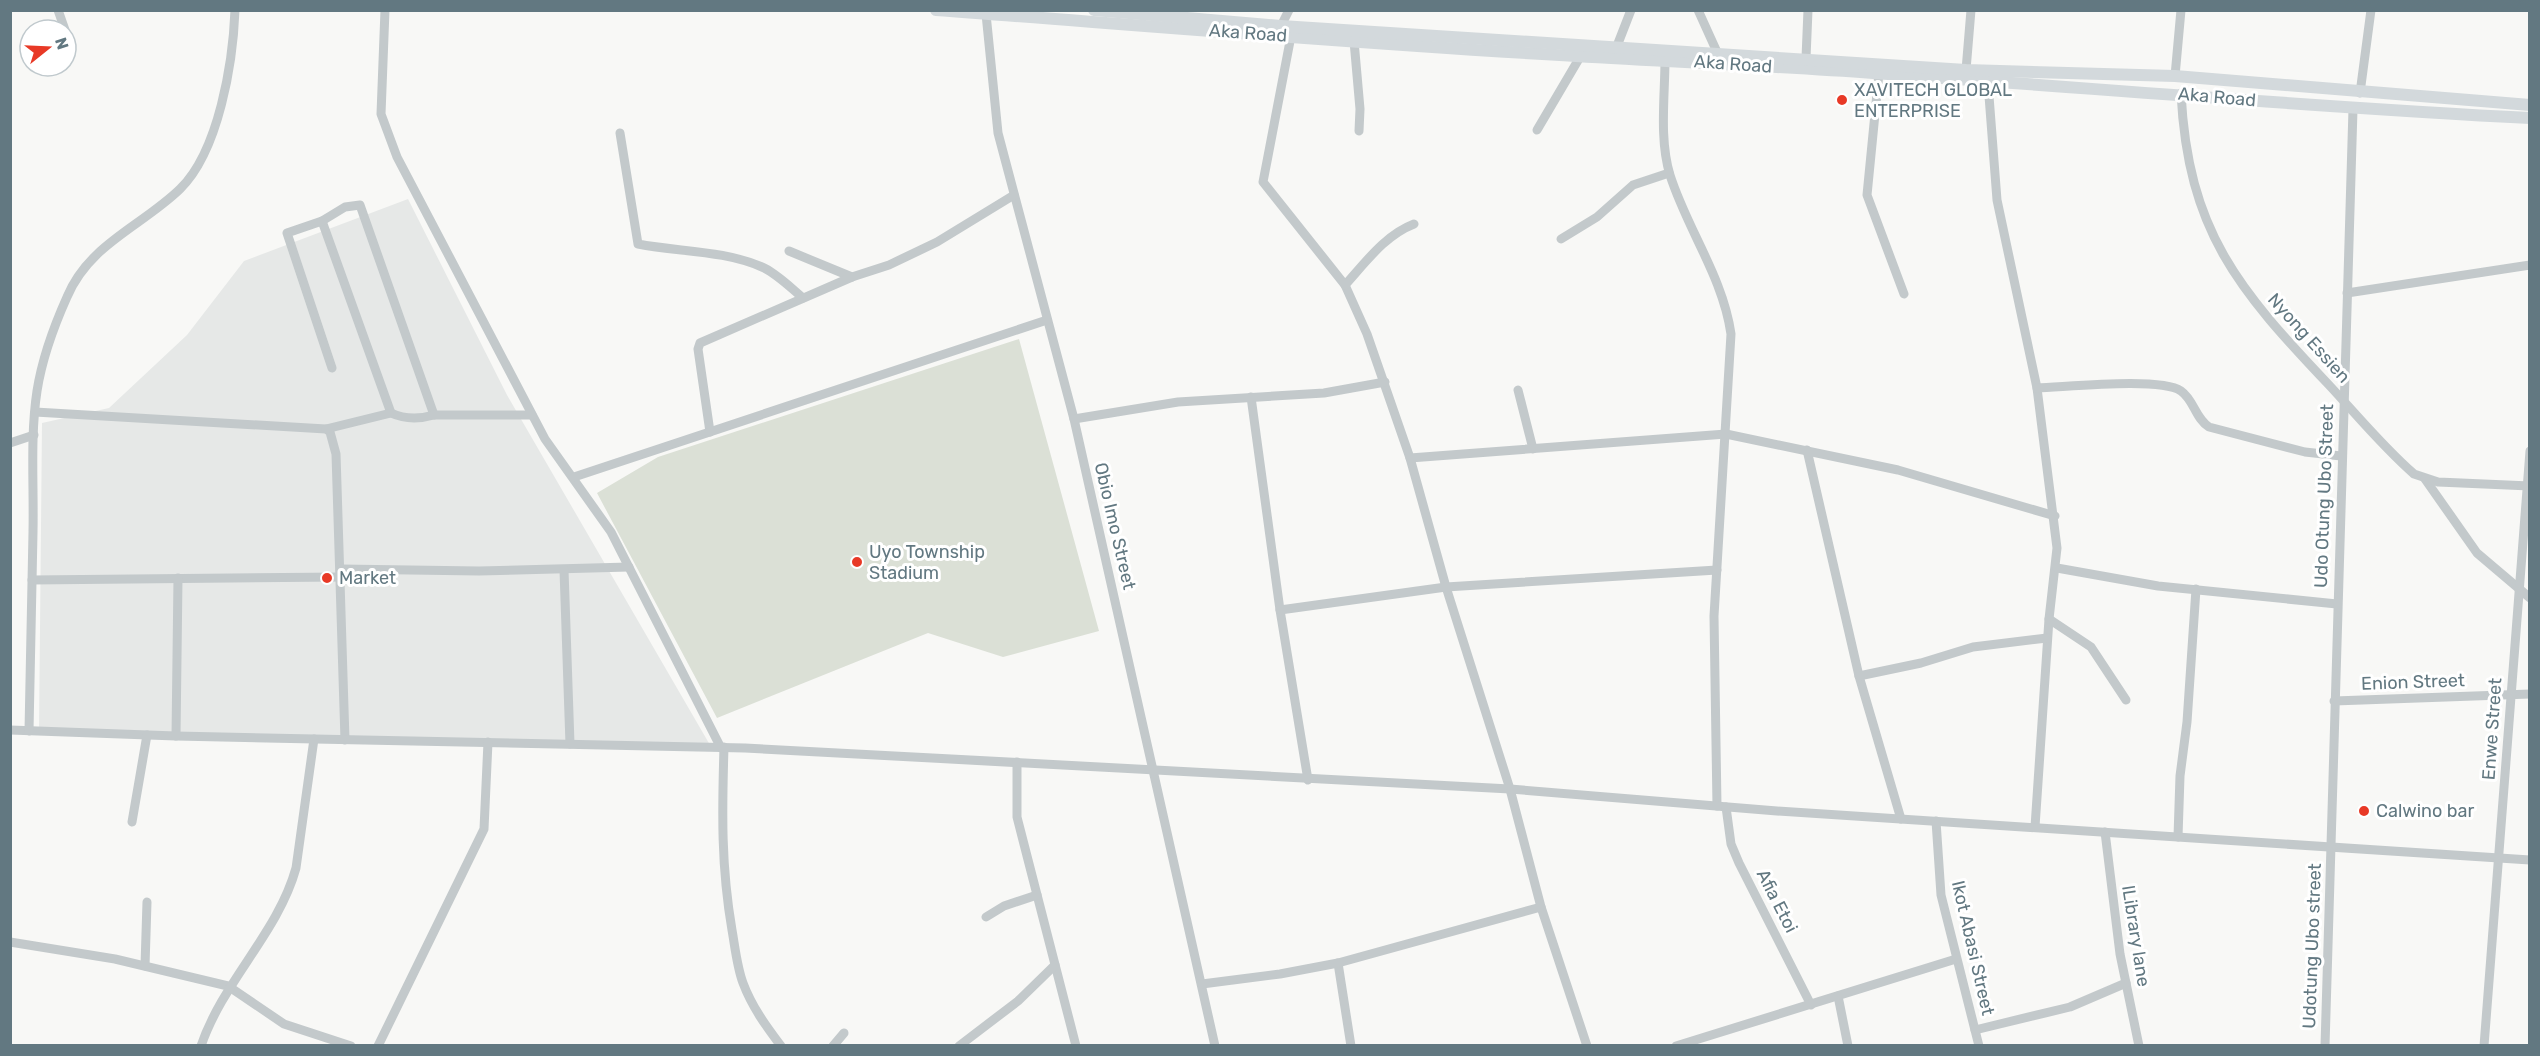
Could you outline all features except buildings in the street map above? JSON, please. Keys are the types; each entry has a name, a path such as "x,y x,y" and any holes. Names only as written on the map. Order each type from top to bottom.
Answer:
{"main road":[{"name":"Aka Road","path":"936,10 1580,57 1665,59 1879,73 1988,83 2181,93 2353,109 2529,118"},
{"name":"Aka Road","path":"1094,10 1233,16 1281,26 1717,52 1966,70 2175,76 2360,93 2529,105"}],"street":[{"path":"29,731 34,435 42,367 67,295 77,278 105,245 168,200 193,172 215,128 222,103 234,51 236,10"},
{"path":"385,10 381,114 386,130 412,186 545,439 611,532 721,748 724,747"},
{"path":"1281,26 1289,10"},
{"path":"1617,46 1631,10"},
{"path":"1698,10 1717,52"},
{"path":"1806,58 1808,10"},
{"path":"1966,70 1971,10"},
{"path":"2175,76 2181,10"},
{"path":"2360,93 2371,10"},
{"name":"Obio Imo Street","path":"986,14 998,133 1074,419 1215,1046"},
{"path":"1291,36 1263,182 1345,285 1368,334 1410,458 1446,587 1510,789 1541,908 1587,1046"},
{"path":"1354,41 1360,109 1359,131"},
{"path":"1537,130 1580,57"},
{"name":"Afia Etoi","path":"1665,59 1665,145 1669,173 1728,314 1731,355 1717,570 1714,731 1722,806 1731,844 1739,863 1810,1005"},
{"path":"1879,73 1867,195 1904,294"},
{"path":"1988,83 1997,200 2037,388 2055,516 2057,568 2047,638 2034,827"},
{"name":"Nyong Essien","path":"2181,93 2182,130 2192,181 2221,253 2248,294 2343,400 2409,469 2425,479 2477,553 2529,598"},
{"name":"Udo Otung Ubo Street","path":"2332,848 2334,701 2353,109"},
{"path":"620,133 638,244 661,249 693,250 763,267 803,298"},
{"path":"1561,239 1597,217 1633,185 1669,173"},
{"path":"710,432 698,349 700,343 852,277 889,266 937,242 1014,195"},
{"path":"332,368 287,233 322,221 345,207 360,205 434,416"},
{"path":"322,221 391,413"},
{"path":"1345,285 1400,229 1414,224"},
{"path":"789,251 852,277"},
{"path":"2347,293 2529,265"},
{"path":"574,477 1047,320"},
{"path":"1074,419 1178,402 1324,393 1385,382"},
{"path":"2037,388 2151,382 2171,386 2186,395 2201,422 2209,427 2305,452 2342,456"},
{"path":"1518,390 1533,449"},
{"path":"1251,397 1280,610 1308,780"},
{"path":"35,412 326,429 391,413 398,416 422,418 532,415"},
{"path":"326,429 335,440 336,454 342,573 345,740"},
{"path":"1410,458 1726,434 1898,470 2055,516"},
{"path":"10,443 34,435"},
{"path":"1808,450 1859,676 1901,819"},
{"name":"Enwe Street","path":"2484,1046 2529,486 2529,451"},
{"path":"2425,479 2529,486"},
{"path":"32,580 178,579 629,567"},
{"path":"2057,568 2158,586 2337,604"},
{"path":"564,570 570,744"},
{"path":"1280,610 1446,587 1717,570"},
{"path":"176,736 178,579"},
{"path":"2178,837 2180,776 2187,722 2196,589"},
{"path":"2049,619 2091,647 2126,700"},
{"path":"1859,676 1921,663 1973,647 2047,638"},
{"name":"Enion Street","path":"2334,701 2529,694"},
{"path":"10,730 176,736 724,747 1153,769 1308,780 1510,789 1901,819 2529,860"},
{"path":"132,822 147,735"},
{"path":"201,1046 228,986 276,916 290,888 296,868 315,739"},
{"path":"378,1046 484,829 488,742"},
{"path":"724,747 721,835 724,886 733,939 742,982 758,1014 782,1046"},
{"path":"1017,762 1017,817 1076,1046"},
{"name":"Ikot Abasi Street","path":"1936,821 1939,881 1956,959 1979,1046"},
{"name":"lLibrary lane","path":"2105,832 2126,983 2139,1046"},
{"name":"Udotung Ubo street","path":"2325,1046 2332,848"},
{"path":"986,917 1004,906 1037,895"},
{"path":"145,966 147,902"},
{"path":"1202,984 1280,974 1338,963 1541,908"},
{"path":"10,942 145,966 228,986 284,1024 351,1046"},
{"path":"1676,1046 1956,959"},
{"path":"1338,963 1351,1046"},
{"path":"959,1046 1018,1001 1055,965"},
{"path":"1975,1030 2070,1007 2126,983"},
{"path":"1838,996 1848,1046"},
{"path":"833,1046 844,1034"}],"shaded area":[{"name":"Market","path":"408,199 507,395 710,745 39,733 42,423 109,408 187,335 244,261"},
{"name":"Uyo Township Stadium","path":"1019,339 1099,631 1003,657 928,633 717,718 597,493 658,457"}],"place":[{"name":"XAVITECH GLOBAL ENTERPRISE","path":"1842,100"},
{"name":"Uyo Township Stadium","path":"857,562"},
{"name":"Market","path":"327,578"},
{"name":"Calwino bar","path":"2364,811"}]}
